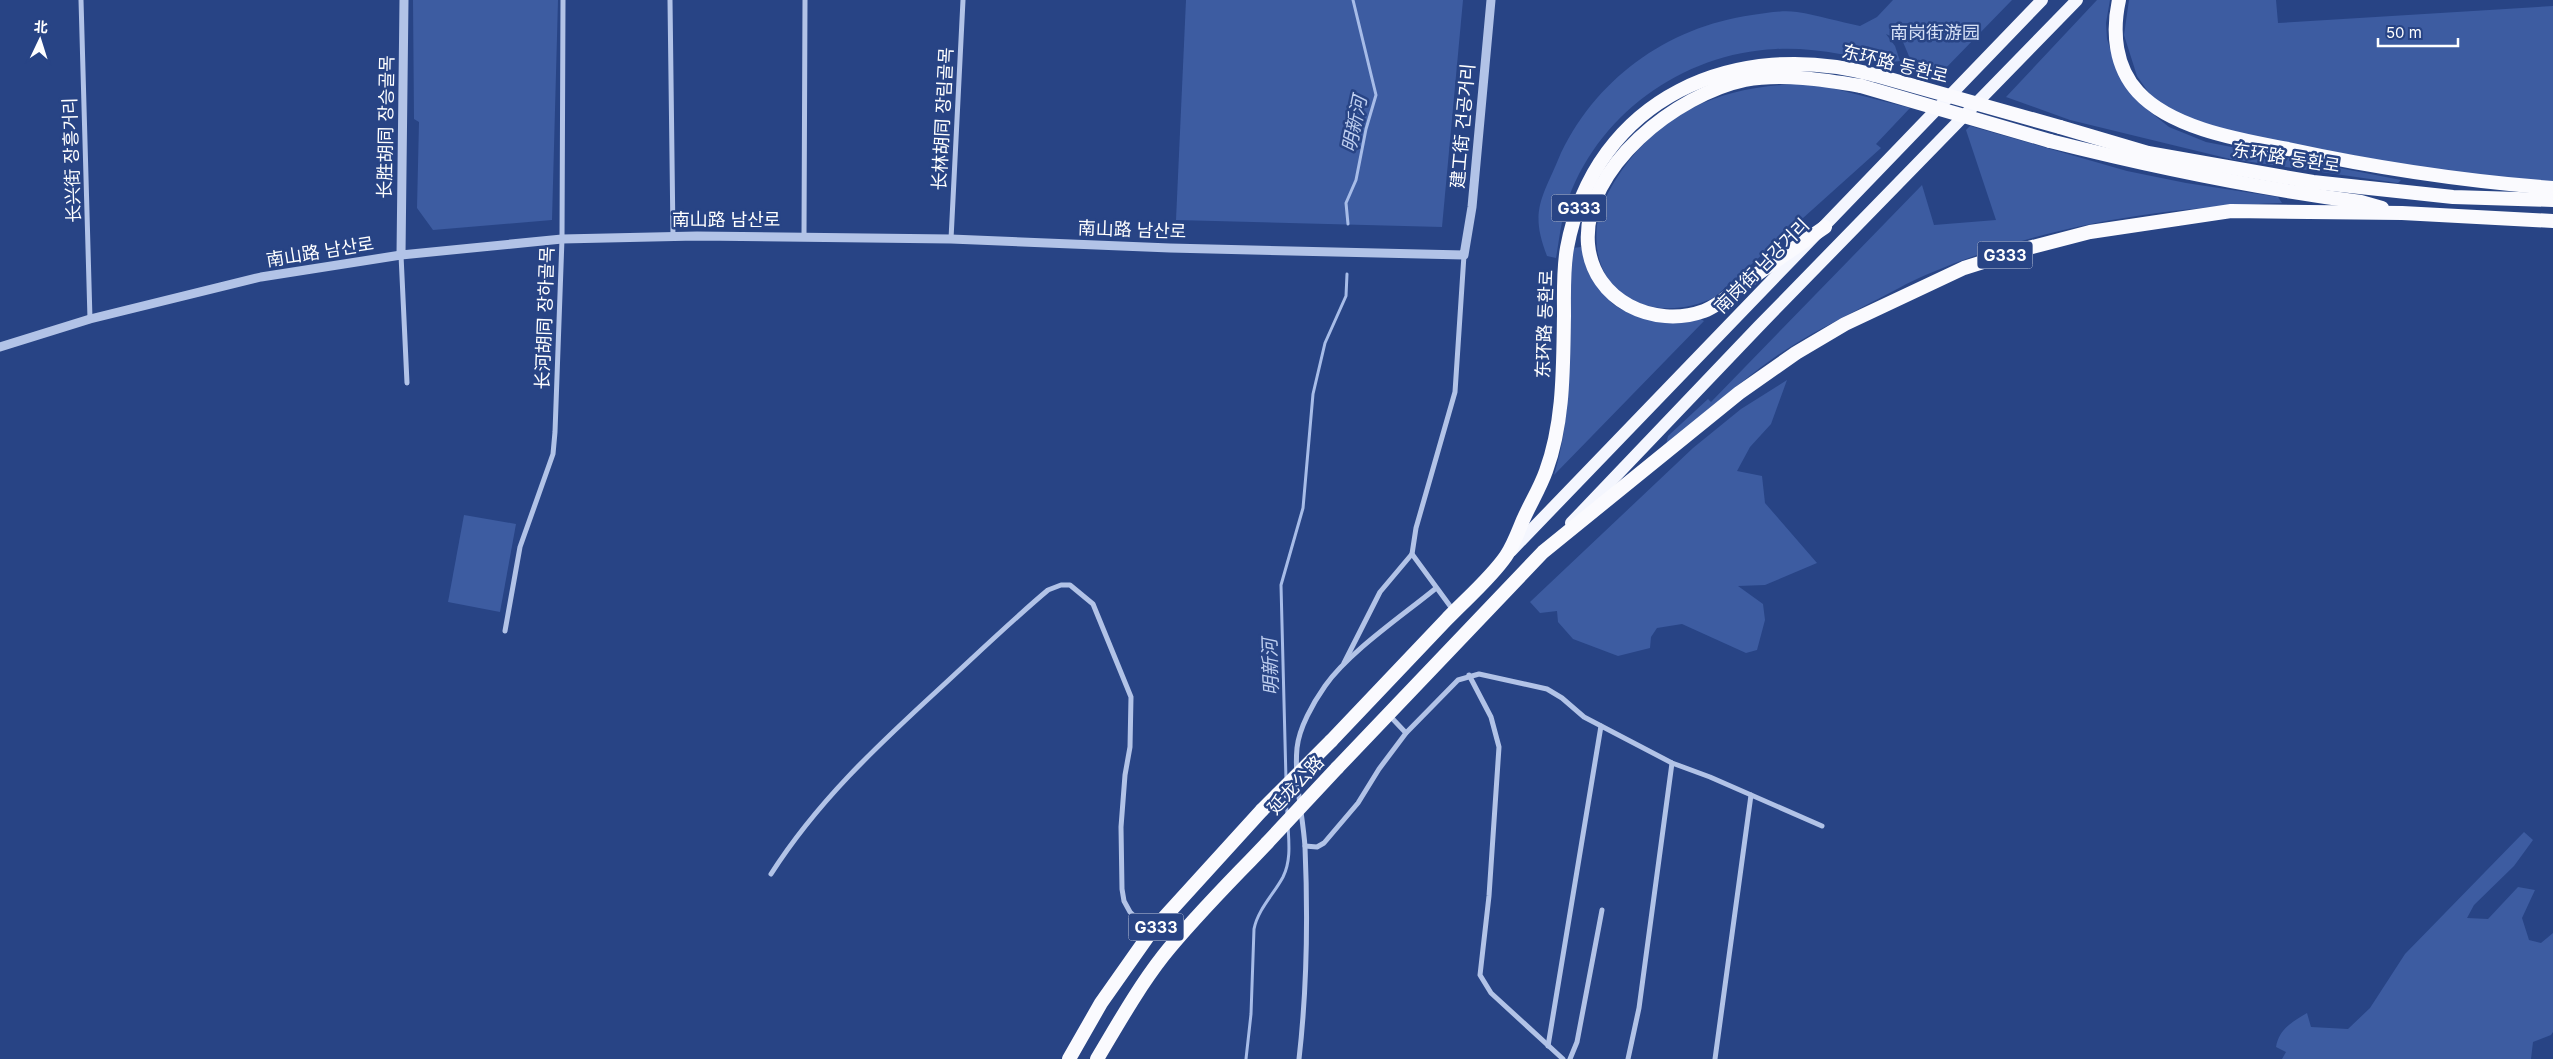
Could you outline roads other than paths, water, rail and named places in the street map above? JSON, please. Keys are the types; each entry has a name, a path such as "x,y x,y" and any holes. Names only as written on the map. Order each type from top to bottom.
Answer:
{"highway":[{"path":"2119,0 2115,18 2115,38 2126,75 2138,93 2164,112 2190,124 2224,135 2354,164 2475,182 2553,188"},
{"name":"东环路 동환로","path":"1507,555 1546,473 1553,448 1563,373 1564,284 1567,250 1574,219 1584,193 1595,171 1610,150 1641,116 1680,89 1728,70 1759,65 1798,63 1858,71 2148,153 2313,182 2453,198 2553,200"},
{"path":"1825,227 1706,310 1674,317 1644,313 1627,306 1614,297 1599,276 1588,244 1595,204 1612,170 1654,124 1681,105 1713,90 1746,80 1810,79 1861,86 2050,141 2218,180 2361,202 2402,213"},
{"name":"G333","path":"1543,552 1739,393 1796,353 1845,324 1964,268 2021,250 2090,232 2231,211 2402,213 2553,221"},
{"name":"延龙公路","path":"1097,1059 1163,956 1198,916 1543,552"},
{"name":"延龙公路","path":"1069,1059 1101,1004 1151,932 1262,810 1331,741 1507,555"}],"main road":[{"name":"南岗街 남강거리","path":"1507,555 2042,0"},
{"path":"1543,552 1759,326 2077,0"}],"street":[{"name":"长兴街 장흥거리","path":"81,0 90,320"},
{"name":"长胜胡同 장승골목","path":"402,255 404,0"},
{"name":"长河胡同 장하골목","path":"505,631 520,547 553,454 562,239 564,0"},
{"path":"670,0 673,236"},
{"path":"804,236 805,0"},
{"name":"长林胡同 장림골목","path":"951,239 963,0"},
{"name":"建工街 건공거리","path":"1464,255 1472,207 1491,0"},
{"name":"南山路 남산로","path":"0,347 90,320 261,278 402,255 562,239 673,236 804,236 1464,255"},
{"path":"402,255 407,383"},
{"path":"1342,666 1380,592 1412,554 1416,528 1455,392 1464,255"},
{"path":"1412,554 1435,589 1454,612"},
{"path":"771,874 787,849 862,760 1048,590 1061,585 1070,585 1093,604 1131,697 1130,747 1125,775 1121,827 1122,889 1124,902 1130,912 1151,932"},
{"path":"1299,1059 1306,942 1304,846 1297,747 1301,730 1324,687 1342,666 1435,589"},
{"path":"1304,846 1317,847 1337,830 1406,733 1447,690 1468,676 1480,674 1547,689 1601,726 1672,763 1822,826"},
{"path":"1468,676 1491,716 1499,747 1490,886 1480,975 1491,994 1563,1059"},
{"path":"1388,715 1406,733"},
{"path":"1548,1046 1601,726"},
{"path":"1628,1059 1639,1008 1672,763"},
{"path":"1715,1059 1751,795"},
{"path":"1570,1059 1577,1042 1602,910"}],"waterway":[{"name":"明新河","path":"1348,224 1346,203 1356,180 1366,129 1376,95 1353,0"},
{"name":"明新河","path":"1286,780 1281,585 1303,508 1313,394 1325,343 1346,296 1347,274"},
{"name":"明新河","path":"1286,791 1287,815"},
{"name":"明新河","path":"1246,1059 1251,1014 1254,929 1259,915 1286,871 1289,852 1288,826"}],"park label":[{"name":"南岗街游园","path":"1935,33"}]}
